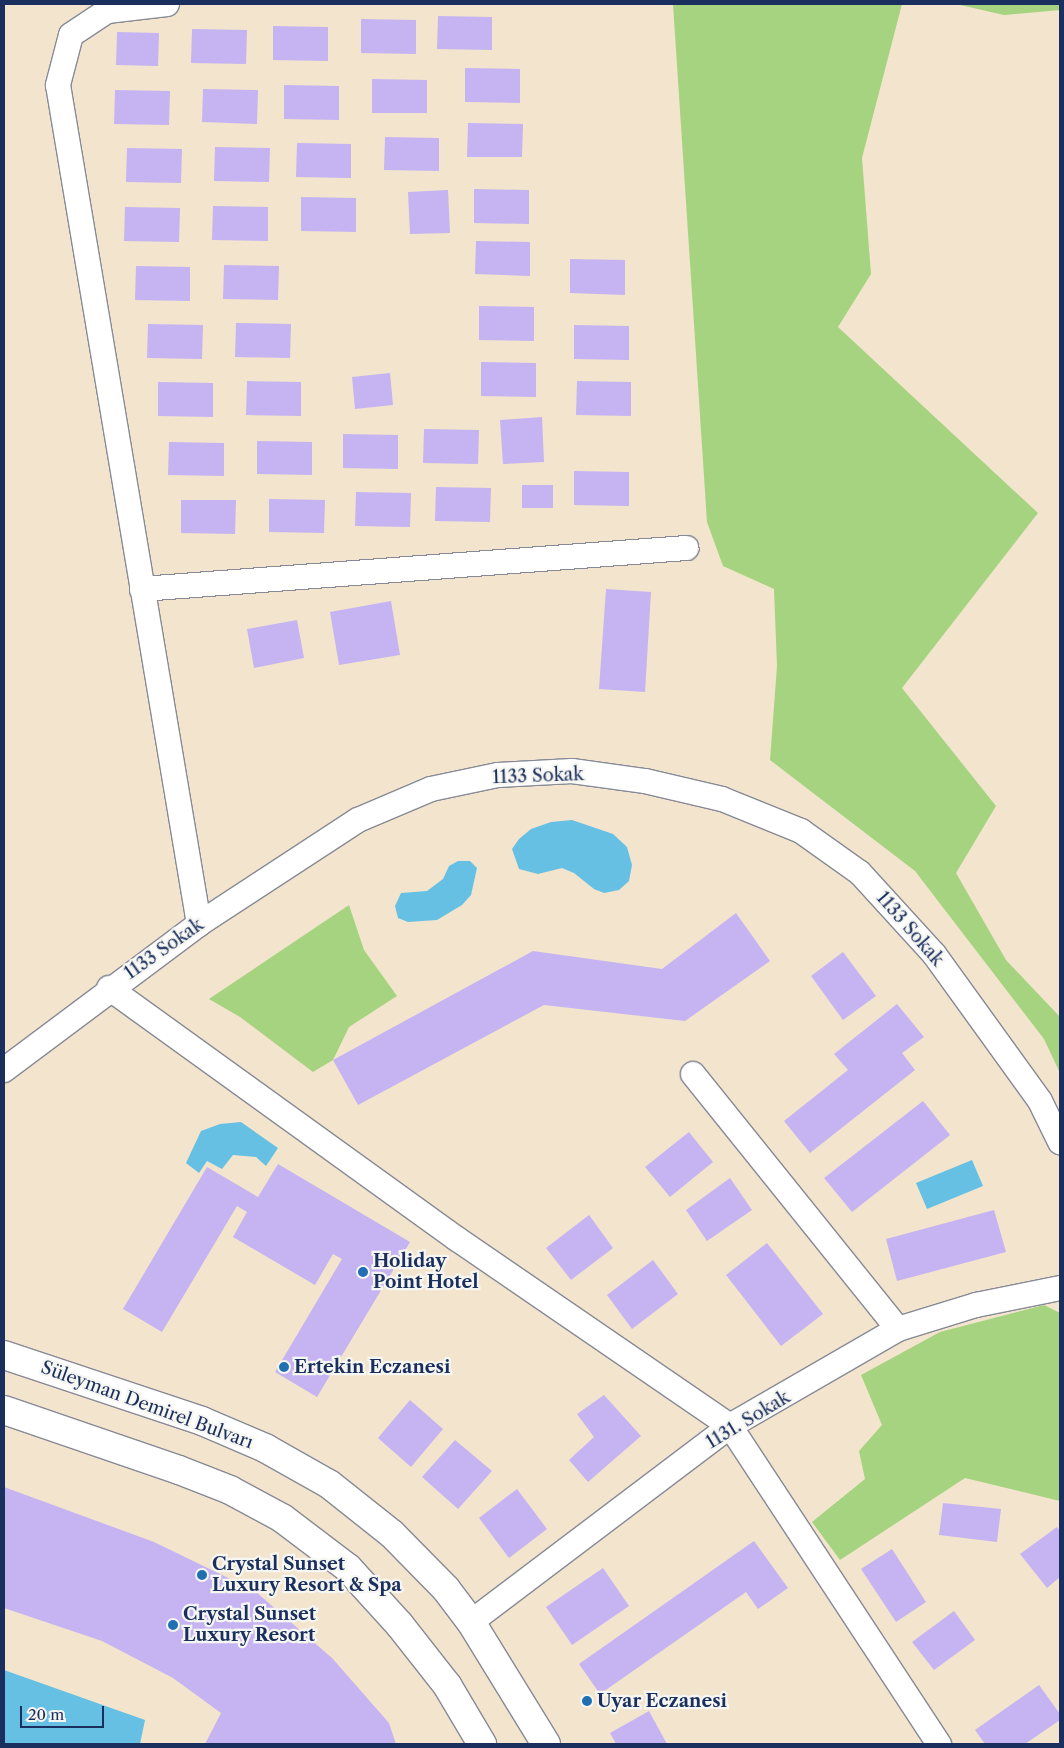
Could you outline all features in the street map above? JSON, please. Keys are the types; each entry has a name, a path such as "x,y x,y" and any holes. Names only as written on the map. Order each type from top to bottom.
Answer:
{"main road":[{"name":"Süleyman Demirel Bulvarı","path":"4,1355 194,1418 273,1452 329,1484 392,1534 446,1589 471,1622 546,1744"},
{"path":"4,1410 179,1470 230,1490 282,1518 348,1568 399,1624 447,1684 482,1744"}],"street":[{"path":"167,4 107,12 71,35 58,85 199,924"},
{"path":"142,589 686,548"},
{"name":"1133 Sokak","path":"4,1070 109,988 199,924 358,820 431,789 498,775 572,771 646,781 722,799 800,831 860,873 934,954 1040,1101 1060,1142"},
{"path":"109,988 457,1239 730,1426 939,1744"},
{"path":"693,1074 898,1329"},
{"name":"1131. Sokak","path":"471,1622 730,1426 898,1329 976,1304 1060,1288"}],"green space":[{"path":"673,4 902,4 862,158 871,274 838,327 1038,513 902,688 996,806 956,873 1006,960 1060,1017 1060,1073 1044,1039 915,871 770,760 777,666 774,589 723,566 707,522"},
{"path":"956,4 1060,4 1060,10 1004,15"},
{"path":"349,905 364,950 397,996 349,1027 333,1060 313,1072 240,1017 209,999"},
{"path":"1044,1305 1060,1313 1060,1501 965,1478 840,1560 812,1522 865,1479 859,1451 882,1425 861,1375 940,1332"}],"water":[{"path":"572,820 613,834 627,847 632,865 629,881 619,890 604,893 594,889 574,873 562,868 538,874 519,869 512,849 519,839 531,829 551,822"},
{"path":"458,861 470,861 477,868 471,895 462,905 437,920 408,922 398,918 395,906 401,893 427,891 443,879 449,866"},
{"path":"241,1122 278,1148 266,1166 256,1157 233,1155 222,1169 207,1161 199,1173 186,1163 201,1131 220,1124"},
{"path":"972,1160 983,1186 927,1209 916,1183"},
{"path":"4,1670 145,1720 140,1744 4,1744"}],"building":[{"path":"438,16 492,17 492,50 437,49"},
{"path":"361,19 416,20 416,54 361,53"},
{"path":"273,26 328,27 328,61 273,60"},
{"path":"192,29 247,30 246,64 191,63"},
{"path":"117,32 159,33 158,66 116,65"},
{"path":"465,68 520,69 520,103 465,102"},
{"path":"372,79 427,80 427,113 372,113"},
{"path":"284,85 339,86 339,120 284,119"},
{"path":"203,89 258,90 257,124 202,122"},
{"path":"115,90 170,91 169,125 114,124"},
{"path":"468,123 523,124 522,157 467,157"},
{"path":"385,137 439,138 439,171 384,170"},
{"path":"297,143 351,144 351,178 296,177"},
{"path":"215,147 270,148 269,182 214,181"},
{"path":"127,148 182,149 181,183 126,182"},
{"path":"474,189 529,190 529,224 474,223"},
{"path":"448,190 450,233 410,234 408,192"},
{"path":"301,197 356,198 356,232 301,231"},
{"path":"213,206 268,207 268,241 212,240"},
{"path":"125,207 180,208 179,242 124,241"},
{"path":"476,241 530,242 530,276 475,274"},
{"path":"570,259 625,260 625,295 570,293"},
{"path":"224,265 279,266 278,300 223,299"},
{"path":"136,266 190,267 190,301 135,300"},
{"path":"479,306 534,307 534,341 479,340"},
{"path":"236,323 291,324 290,358 235,357"},
{"path":"148,324 203,325 202,359 147,358"},
{"path":"574,325 629,326 629,360 574,359"},
{"path":"481,362 536,363 536,397 481,396"},
{"path":"390,373 393,405 355,409 352,377"},
{"path":"247,381 301,382 301,416 246,415"},
{"path":"577,381 631,382 631,416 576,415"},
{"path":"158,382 213,383 213,417 158,416"},
{"path":"542,417 544,462 503,464 500,420"},
{"path":"424,429 479,430 478,464 423,463"},
{"path":"343,434 398,435 398,469 343,468"},
{"path":"257,441 312,442 312,475 257,474"},
{"path":"169,442 224,443 224,476 168,475"},
{"path":"574,471 629,472 629,506 574,505"},
{"path":"522,485 553,485 553,508 522,508"},
{"path":"436,487 491,488 490,522 435,521"},
{"path":"356,492 411,493 410,527 355,526"},
{"path":"269,499 325,500 324,533 269,532"},
{"path":"181,500 236,500 235,534 181,533"},
{"path":"606,589 651,592 645,692 599,689"},
{"path":"391,601 400,655 339,665 330,612"},
{"path":"297,620 304,658 254,668 247,629"},
{"path":"736,913 770,961 685,1021 544,1005 358,1105 333,1060 533,951 662,969"},
{"path":"843,952 876,996 843,1020 811,976"},
{"path":"897,1004 924,1037 902,1053 915,1070 810,1153 784,1121 848,1070 834,1054"},
{"path":"923,1101 950,1135 852,1212 824,1178"},
{"path":"689,1132 713,1162 670,1197 645,1167"},
{"name":"Holiday Point Hotel","path":"278,1164 410,1242 317,1397 275,1372 342,1259 333,1254 315,1285 233,1237 247,1212 237,1206 162,1332 123,1309 207,1167 258,1197"},
{"path":"730,1178 752,1210 707,1241 686,1210"},
{"path":"994,1210 1006,1252 897,1281 886,1239"},
{"path":"589,1215 613,1248 571,1280 546,1248"},
{"path":"767,1243 823,1314 781,1346 726,1275"},
{"path":"653,1260 678,1294 632,1329 607,1295"},
{"path":"604,1395 641,1436 588,1482 569,1460 594,1437 577,1414"},
{"path":"410,1400 443,1429 411,1467 378,1438"},
{"path":"455,1440 492,1471 458,1509 422,1477"},
{"name":"Crystal Sunset Luxury Resort","path":"4,1487 154,1542 255,1591 332,1658 389,1723 396,1744 205,1744 221,1713 173,1678 102,1641 4,1608"},
{"path":"517,1489 547,1529 509,1558 479,1518"},
{"path":"943,1503 1001,1509 997,1542 939,1535"},
{"path":"1057,1527 1060,1531 1060,1577 1047,1588 1020,1554"},
{"path":"754,1541 788,1588 758,1609 746,1592 600,1694 579,1664"},
{"path":"892,1549 926,1602 896,1622 861,1569"},
{"path":"603,1568 629,1606 572,1645 546,1607"},
{"path":"954,1611 975,1640 934,1670 912,1642"},
{"path":"1039,1685 1060,1714 1060,1720 1025,1744 985,1744 975,1730"},
{"path":"649,1711 667,1744 616,1744 610,1733"}],"place":[{"name":"Holiday Point Hotel","path":"363,1272"},
{"name":"Ertekin Eczanesi","path":"284,1367"},
{"name":"Crystal Sunset Luxury Resort & Spa","path":"202,1575"},
{"name":"Crystal Sunset Luxury Resort","path":"173,1625"},
{"name":"Uyar Eczanesi","path":"587,1701"}]}
